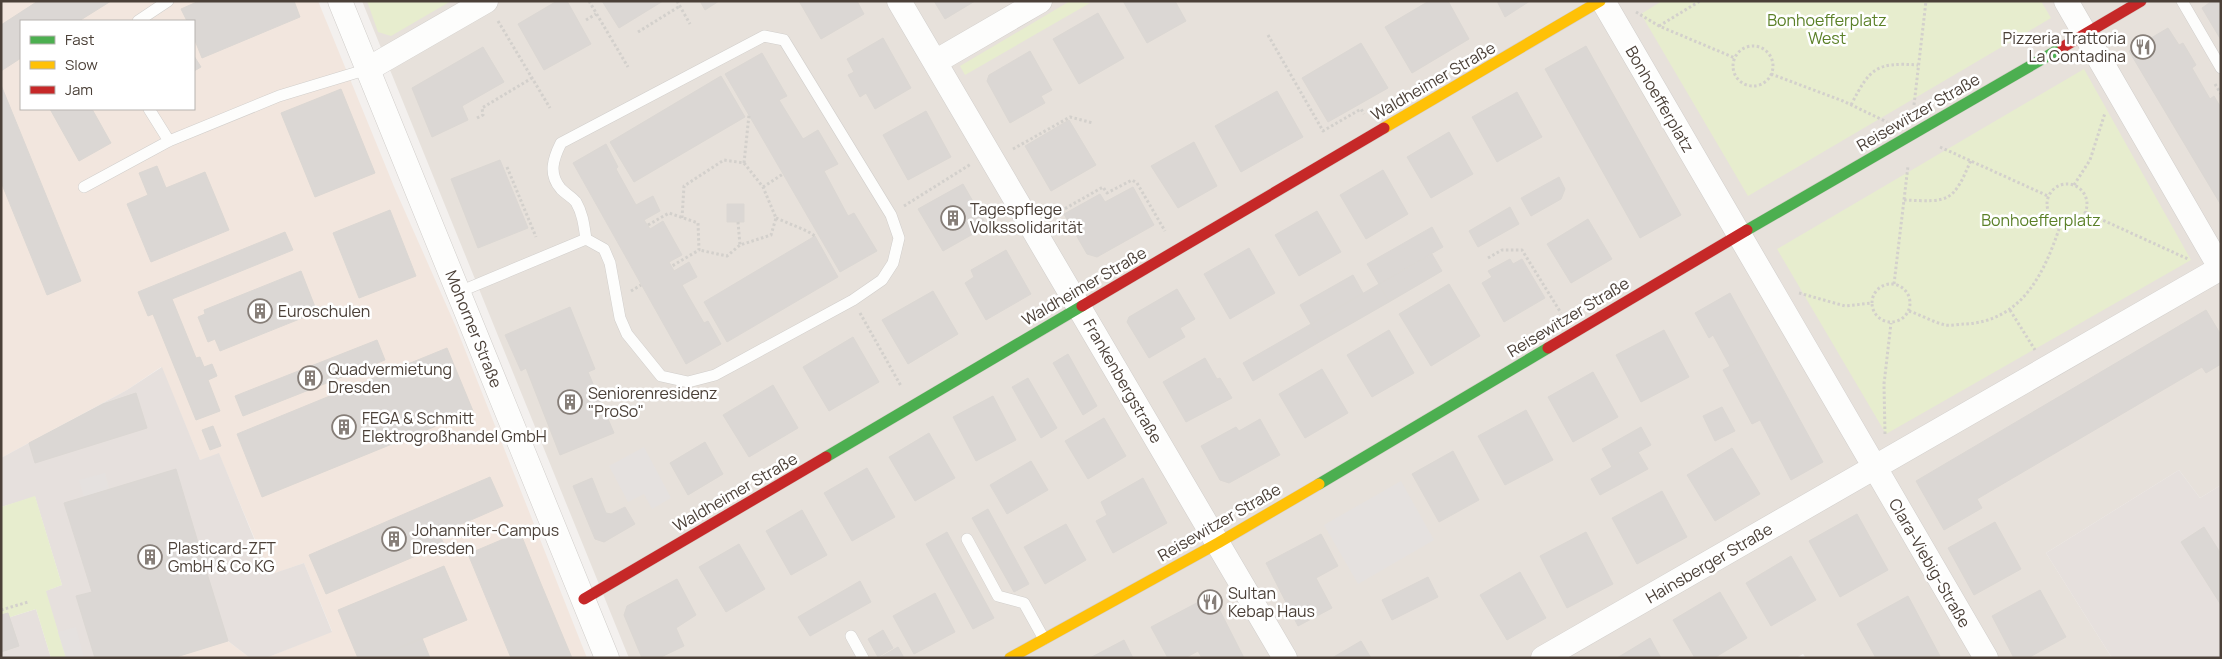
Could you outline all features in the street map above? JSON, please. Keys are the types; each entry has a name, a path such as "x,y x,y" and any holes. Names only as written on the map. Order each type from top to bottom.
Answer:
{"street":[{"name":"Mohorner Straße","path":"340,1 608,658"},
{"name":"Frankenbergstraße","path":"899,1 1285,658"},
{"path":"935,62 1040,1"},
{"name":"Waldheimer Straße","path":"584,599 1602,1"},
{"name":"Bonhoefferplatz","path":"1602,1 1874,467"},
{"path":"1874,467 2221,269 2114,87 2066,1"},
{"name":"Reisewitzer Straße","path":"1010,658 1218,543 1572,333 2141,1"},
{"path":"368,69 491,10"},
{"name":"Hainsberger Straße","path":"1544,658 1874,467"},
{"name":"Clara-Viebig-Straße","path":"1874,467 1986,658"}],"lane":[{"path":"140,20 168,1"},
{"path":"2182,1 2221,68"},
{"path":"764,36 784,40 891,215 899,238 893,263 882,280 853,300 715,375 688,382 661,376 627,334 620,318 610,263 604,250 586,239 583,215 575,200 561,189 552,174 553,158 561,143 764,36"},
{"path":"84,187 169,141 279,96 368,69"},
{"path":"150,110 169,141"},
{"path":"459,292 586,239"},
{"path":"967,540 998,596 1024,603 1044,639"},
{"path":"851,636 863,658"}],"path":[{"path":"589,1 628,67"},
{"path":"677,1 690,24"},
{"path":"1659,26 1700,1"},
{"path":"1894,284 1926,1"},
{"path":"638,32 680,6"},
{"path":"491,10 550,108"},
{"path":"1632,11 1641,14 1659,26 1735,58"},
{"path":"586,20 596,14"},
{"path":"1268,35 1323,131 1361,109 1375,134"},
{"path":"1758,47 1764,50 1772,61 1771,74 1763,84 1757,86 1745,84 1740,81 1734,70 1735,58 1744,48 1758,47"},
{"path":"1851,105 1863,80 1877,68 1895,64 1918,65"},
{"path":"1771,74 1851,105 2048,196"},
{"path":"477,118 483,115 482,108 532,78"},
{"path":"2074,185 2090,160 2114,87"},
{"path":"672,266 699,250 727,256 740,245 770,235 776,218 763,187 744,162 749,115"},
{"path":"891,215 990,157 1070,117 1093,123"},
{"path":"682,218 684,186 724,160 744,162"},
{"path":"1904,200 1932,201 1947,198 1960,187 1970,160"},
{"path":"507,167 536,237"},
{"path":"763,187 783,174"},
{"path":"1032,227 1103,187 1107,193 1132,180 1138,183 1176,251"},
{"path":"2065,184 2074,185 2084,193 2086,199 2085,212 2078,221 2067,224 2061,223 2055,220 2048,209 2048,196 2056,187 2065,184"},
{"path":"2085,212 2191,260 2221,269"},
{"path":"648,225 669,213 698,224 699,250"},
{"path":"776,218 807,231 814,236"},
{"path":"738,222 740,245"},
{"path":"1909,311 1946,325 1979,323 2010,310 2034,284 2046,262 2061,223"},
{"path":"1488,258 1502,250 1522,250 1572,333"},
{"path":"1768,284 1845,306 1872,303"},
{"path":"1886,284 1894,284 1903,288 1910,298 1909,311 1901,320 1891,323 1881,320 1876,316 1872,303 1872,297 1880,287 1886,284"},
{"path":"853,300 914,405"},
{"path":"2010,310 2046,368"},
{"path":"1874,467 1886,434 1884,384 1891,323"},
{"path":"1,610 28,602"}],"shaded area":[{"path":"1,1 318,1 395,189 456,327 587,658 266,658 332,631 304,563 270,575 219,454 200,460 161,367 127,390 1,458"},
{"path":"362,1 2221,1 2221,485 2200,498 2179,470 2046,553 2112,658 1806,658 1803,654 1796,658 629,658"},
{"path":"162,367 200,460 219,453 269,575 304,563 332,632 266,658 250,658 228,641 173,658 66,658 45,591 62,585 35,497 1,507 1,458 127,390"},
{"path":"644,447 671,498 652,509 644,494 628,502 609,466"},
{"path":"2179,470 2200,498 2221,485 2221,658 2112,658 2046,553"},
{"path":"105,473 109,489 84,497 79,480"},
{"path":"1401,481 1434,540 1358,584 1324,525"},
{"path":"36,609 51,658 1,658 1,620"},
{"path":"76,627 84,658 66,658 58,632"},
{"path":"228,641 250,658 173,658"}],"green space":[{"path":"367,1 451,1 391,36 378,32"},
{"path":"1070,1 1090,3 965,75 960,66"},
{"name":"Bonhoefferplatz West","path":"1662,1 2041,1 2051,18 1748,196 1641,14"},
{"name":"Bonhoefferplatz","path":"2084,69 2191,260 1886,434 1777,249"},
{"path":"35,496 62,585 46,591 66,658 51,658 36,609 1,620 1,507"}],"building":[{"path":"38,1 111,1 81,20 20,20 20,59 1,71 1,25"},
{"path":"199,1 294,1 300,17 202,58 195,40 195,20 186,20 181,9"},
{"path":"557,1 567,1 591,44 544,70 518,24"},
{"path":"602,1 663,1 619,28"},
{"path":"700,1 719,1 705,10"},
{"path":"799,1 857,1 864,14 821,39"},
{"path":"934,1 975,1 945,19"},
{"path":"1123,1 1175,1 1186,21 1147,43"},
{"path":"1429,1 1448,1 1469,39 1412,73 1385,27"},
{"path":"1497,1 1530,1 1505,17"},
{"path":"2212,1 2221,1 2221,40 2202,8"},
{"path":"1098,13 1124,58 1079,84 1053,39"},
{"path":"2168,28 2179,45 2183,43 2196,65 2192,68 2210,99 2214,96 2221,108 2221,205 2129,51"},
{"path":"883,38 911,88 875,109 866,93 860,97 848,75 854,72 847,59"},
{"path":"1361,43 1388,88 1328,122 1302,78"},
{"path":"1586,46 1681,215 1640,238 1545,69"},
{"path":"483,47 504,82 462,106 468,120 432,137 412,88"},
{"path":"1030,51 1052,90 1041,96 1045,103 1010,123 987,81 989,75"},
{"path":"762,53 787,96 779,100 803,139 818,130 838,164 824,171 848,216 854,213 877,251 840,272 725,74"},
{"path":"195,58 201,67 195,70"},
{"path":"721,76 745,117 634,182 610,142"},
{"path":"1,85 81,281 47,295 1,182"},
{"path":"341,89 375,173 315,197 281,113"},
{"path":"1277,91 1303,137 1241,172 1215,126"},
{"path":"1517,92 1542,137 1497,162 1472,117"},
{"path":"51,110 93,110 111,143 79,161"},
{"path":"926,111 951,157 908,180 883,135"},
{"path":"1069,120 1096,165 1051,191 1025,146"},
{"path":"1449,132 1473,174 1431,198 1407,157"},
{"path":"1194,142 1217,186 1178,208 1151,166"},
{"path":"606,144 618,167 616,169 636,205 653,196 660,211 644,220 650,229 663,221 682,255 669,262 674,271 689,262 697,277 682,285 704,323 708,321 721,344 686,364 573,163"},
{"path":"500,160 528,228 478,248 451,179"},
{"path":"157,166 166,188 205,172 229,230 151,262 127,204 148,195 139,173"},
{"path":"1383,170 1408,214 1366,239 1340,195"},
{"path":"1559,177 1565,189 1561,199 1531,216 1521,198"},
{"name":"Tagespflege Volkssolidarität","path":"963,184 987,226 943,251 918,209"},
{"path":"1133,187 1154,225 1097,257 1087,254 1064,214 1100,194 1105,202"},
{"path":"727,204 744,204 744,222 727,222"},
{"path":"1510,207 1519,224 1478,247 1469,231"},
{"path":"390,210 416,276 359,298 333,233"},
{"path":"1317,211 1341,252 1299,276 1275,235"},
{"path":"1588,219 1612,259 1571,283 1547,244"},
{"path":"1432,227 1443,247 1379,284 1367,264"},
{"path":"285,232 293,250 172,299 196,358 200,357 204,367 212,364 217,376 208,380 220,411 196,420 153,314 148,316 138,292"},
{"path":"815,236 838,277 727,342 704,302"},
{"path":"1249,248 1275,293 1230,319 1204,274"},
{"path":"1006,250 1031,294 986,320 965,283 974,277 971,270"},
{"path":"1432,254 1442,271 1389,302 1379,284"},
{"path":"1510,259 1513,264 1522,259 1545,298 1504,322 1482,283 1492,277 1488,271"},
{"name":"Euroschulen","path":"301,271 317,312 220,351 215,339 208,342 198,317 205,314 204,310"},
{"path":"1353,275 1363,293 1311,324 1300,305"},
{"path":"1379,284 1389,302 1321,341 1311,324"},
{"path":"1449,284 1480,336 1431,366 1399,314"},
{"path":"1177,289 1195,319 1180,328 1185,337 1149,358 1127,322 1129,317"},
{"path":"933,291 958,334 908,364 882,320"},
{"path":"1730,293 1761,349 1730,366 1713,335 1709,338 1695,313"},
{"name":"Seniorenresidenz \"ProSo\"","path":"570,307 595,369 588,372 614,433 560,455 526,368 521,371 505,335"},
{"path":"2206,310 2221,335 2221,364 2206,373 2202,367 1977,499 1982,508 1944,530 1916,481"},
{"path":"1311,324 1321,341 1253,381 1243,363"},
{"path":"1389,330 1414,373 1372,397 1347,355"},
{"path":"1664,330 1689,377 1641,402 1616,355"},
{"path":"853,337 879,382 829,411 803,367"},
{"name":"Quadvermietung Dresden","path":"377,340 385,360 243,416 235,396"},
{"name":"FEGA & Schmitt Elektrogroßhandel GmbH","path":"447,348 473,411 262,497 237,434"},
{"path":"1761,349 1823,462 1791,480 1760,420 1752,424 1723,370"},
{"path":"1068,354 1097,406 1083,415 1053,363"},
{"path":"1205,358 1217,379 1220,378 1232,398 1186,422 1163,382"},
{"path":"1322,369 1348,413 1305,438 1279,394"},
{"path":"1593,372 1618,417 1573,442 1548,397"},
{"path":"1028,378 1057,428 1041,438 1012,387"},
{"path":"773,385 798,428 749,457 723,415"},
{"path":"136,393 147,428 35,463 29,443 103,404"},
{"path":"993,396 1016,440 976,461 953,417"},
{"path":"1722,407 1735,431 1715,441 1703,416"},
{"path":"1526,410 1553,460 1505,485 1478,436"},
{"path":"1104,418 1126,456 1088,479 1065,441"},
{"path":"1260,419 1280,455 1229,483 1220,480 1201,446 1236,427 1239,431"},
{"path":"213,426 221,446 210,450 202,430"},
{"path":"1641,427 1651,445 1612,467 1602,449"},
{"path":"929,433 955,478 915,501 889,457"},
{"path":"705,442 723,474 688,495 670,463"},
{"path":"1732,448 1760,494 1715,521 1687,475"},
{"path":"1453,451 1479,500 1439,522 1412,474"},
{"path":"1638,452 1648,469 1600,495 1591,479"},
{"path":"1031,461 1048,490 1007,514 990,485"},
{"path":"867,468 895,517 852,541 824,493"},
{"name":"Plasticard-ZFT GmbH & Co KG","path":"176,469 200,549 215,543 222,565 206,570 228,641 173,658 95,658 76,596 92,592 64,503"},
{"name":"Johanniter-Campus Dresden","path":"490,477 503,506 439,534 444,544 326,594 309,555"},
{"path":"592,478 606,513 611,514 625,507 635,524 604,542 595,539 573,486"},
{"path":"1143,478 1167,523 1113,553 1096,521 1107,515 1101,502"},
{"path":"1662,491 1687,537 1637,564 1612,518"},
{"path":"988,509 1029,584 1014,592 972,518"},
{"path":"802,510 827,555 791,575 766,531"},
{"path":"1857,514 1888,570 1840,597 1809,541"},
{"path":"1995,522 2021,569 1974,595 1948,548"},
{"path":"1066,524 1086,560 1045,584 1024,547"},
{"path":"2204,527 2221,554 2221,605 2181,542"},
{"path":"520,532 572,658 511,658 468,554"},
{"path":"947,532 994,618 973,629 926,544"},
{"path":"1586,532 1613,584 1567,608 1540,556"},
{"path":"1321,534 1338,566 1316,578 1332,608 1298,626 1266,563"},
{"path":"739,544 765,589 726,612 699,567"},
{"path":"1791,556 1816,600 1771,626 1746,583"},
{"path":"444,566 467,620 375,658 358,658 338,610"},
{"path":"1520,572 1546,618 1507,640 1480,595"},
{"path":"1428,577 1438,597 1392,620 1382,600"},
{"path":"677,579 696,615 676,628 684,646 659,658 642,658 624,615 627,606"},
{"path":"860,581 871,602 810,636 798,617"},
{"path":"2040,590 2066,637 2028,658 2014,658 1992,616"},
{"path":"1720,592 1747,638 1714,658 1695,658 1673,620"},
{"path":"935,593 955,632 914,654 893,616"},
{"path":"1212,595 1244,658 1202,658 1198,651 1185,658 1168,658 1151,627"},
{"path":"1908,596 1940,656 1876,658 1857,624"},
{"path":"8,613 19,646 1,652 1,615"},
{"path":"883,630 893,648 878,657 868,639"},
{"path":"422,638 430,658 375,658"},
{"path":"1650,638 1661,658 1617,658"},
{"path":"1124,640 1133,658 1090,658"},
{"path":"1361,641 1371,658 1332,658"},
{"path":"898,647 904,658 879,658"}],"traffic: fast":[{"path":"1747,230 2063,47"},
{"path":"826,457 1082,306"},
{"path":"1319,484 1548,348"}],"traffic: slow":[{"path":"1384,128 1600,1"},
{"path":"1010,658 1218,543 1319,484"}],"traffic: jam":[{"path":"2063,47 2141,1"},
{"path":"1082,306 1384,128"},
{"path":"1548,348 1747,230"},
{"path":"584,599 826,457"}],"place":[{"name":"Pizzeria Trattoria La Contadina","path":"2143,47"},
{"name":"Tagespflege Volkssolidarität","path":"953,218"},
{"name":"Euroschulen","path":"260,311"},
{"name":"Quadvermietung Dresden","path":"310,378"},
{"name":"Seniorenresidenz \"ProSo\"","path":"570,402"},
{"name":"FEGA & Schmitt Elektrogroßhandel GmbH","path":"344,427"},
{"name":"Johanniter-Campus Dresden","path":"394,539"},
{"name":"Plasticard-ZFT GmbH & Co KG","path":"150,557"},
{"name":"Sultan Kebap Haus","path":"1210,602"}]}
